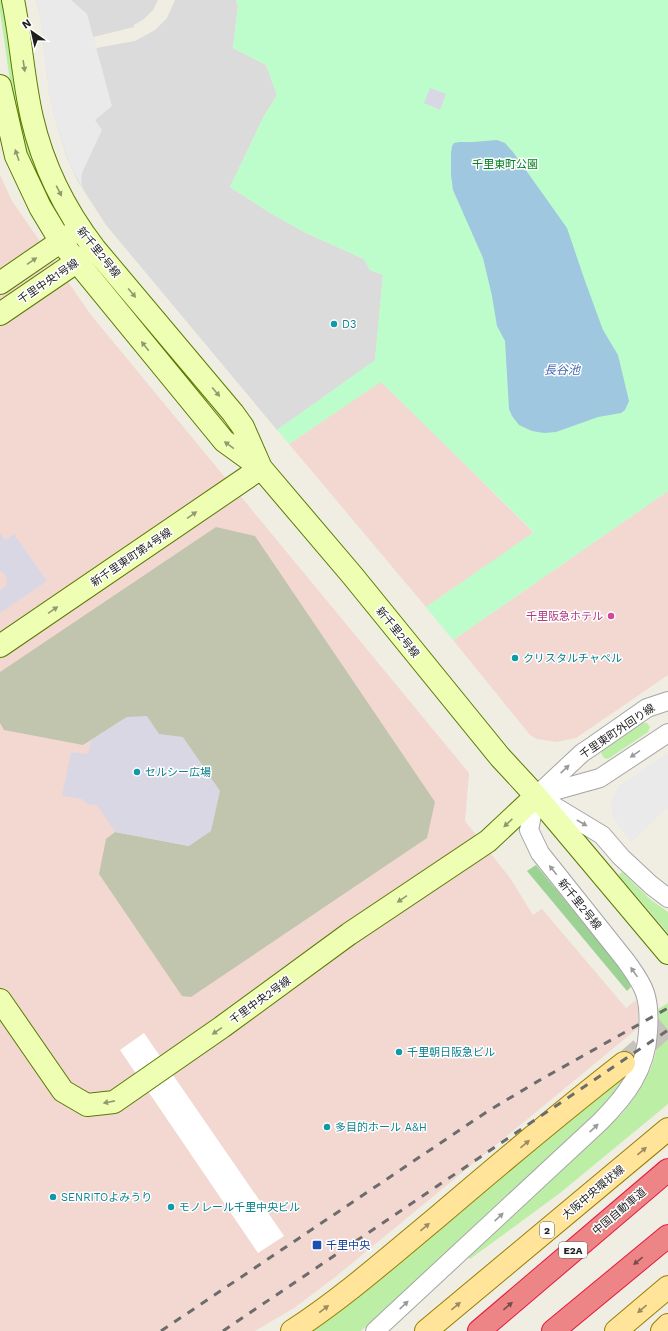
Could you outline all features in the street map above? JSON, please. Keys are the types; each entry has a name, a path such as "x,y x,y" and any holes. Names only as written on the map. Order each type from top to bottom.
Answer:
{"highway":[{"name":"中国自動車道","path":"478,1331 668,1170"},
{"path":"553,1331 668,1236"}],"main road":[{"path":"292,1331 324,1310 583,1095 624,1063"},
{"name":"大阪中央環状線","path":"426,1331 668,1129"},
{"path":"616,1331 668,1287"},
{"path":"662,1331 668,1325"}],"street":[{"name":"新千里2号線","path":"13,0 30,104 39,142 52,177 67,208 95,249 233,413 243,427 261,468"},
{"name":"新千里2号線","path":"0,86 16,156 40,207 61,242 76,262 224,441 261,468 352,575 500,757 536,796 668,952"},
{"path":"0,283 80,228"},
{"name":"千里中央1号線","path":"0,314 95,249"},
{"name":"新千里東町第4号線","path":"0,646 261,468"},
{"name":"千里東町外回り線","path":"536,796 582,753 647,708 668,701"},
{"path":"536,796 600,778 668,732"},
{"name":"新千里2号線","path":"536,796 602,835 621,857 651,885 668,898"},
{"name":"新千里2号線","path":"375,1331 600,1122 622,1098 637,1075 645,1056 649,1023 648,1008 644,992 637,976 540,853 529,830 536,796"},
{"name":"千里中央2号線","path":"0,1000 63,1091 88,1105 114,1102 222,1027 349,934 488,841 536,796"}],"shaded area":[{"path":"36,0 158,0 153,10 144,19 134,25 134,27 93,37 96,48 135,41 155,30 167,18 175,0 236,0 238,7 233,48 266,65 277,95 263,118 230,187 272,214 306,233 364,259 370,270 383,275 375,361 277,430 106,225 77,180 67,158 54,115 49,92 40,15"},
{"path":"36,0 71,0 87,14 112,106 95,120 102,130 82,173 81,182 83,189 69,163 54,115 49,92 40,15"},
{"path":"430,88 446,94 440,110 424,103"},
{"path":"0,175 12,201 91,315 469,773 465,821 510,878 533,915 542,909 626,1008 636,1000 638,1009 638,1028 334,1278 294,1308 255,1331 0,1331"},
{"path":"381,381 534,533 426,607 289,444"},
{"path":"668,491 668,675 576,738 556,742 537,739 530,735 453,640"},
{"path":"216,527 255,536 435,802 427,838 191,997 182,996 99,874 106,839 115,832 189,846 159,734 127,717 83,745 4,730 0,723 0,672"},
{"path":"0,533 5,540 14,534 47,581 0,613 0,590 6,586 7,579 4,573 0,571"},
{"name":"セルシー広場","path":"147,716 159,734 183,737 220,791 211,831 189,846 115,832 97,805 87,804 82,799 62,796 71,752 88,754 91,740 127,717"},
{"path":"668,753 668,809 667,808 631,842 612,816 611,801 619,786"}],"green space":[{"path":"0,0 3,0 41,180 40,182 38,181 27,153 13,102 0,11"},
{"name":"千里東町公園","path":"236,0 668,0 668,491 453,640 426,607 534,532 381,382 289,444 277,430 375,360 383,275 370,270 364,259 306,233 272,214 230,187 263,118 277,95 266,65 233,48 238,7"},
{"path":"127,307 131,307 207,399 208,403 203,402"},
{"path":"643,723 647,723 650,727 648,732 608,759 604,758 601,753 603,750"},
{"path":"536,865 625,974 631,987 627,991 527,871"},
{"path":"622,872 651,900 668,912 668,933 620,877 619,875"},
{"path":"668,1003 668,1104 560,1193 470,1259 467,1255 622,1114 639,1091 652,1065 658,1041 658,1009"},
{"path":"626,1075 617,1090 604,1105 564,1144 361,1331 303,1331 584,1107"}],"water":[{"name":"長谷池","path":"497,140 505,143 513,152 567,228 603,330 618,355 629,401 625,410 621,413 598,417 556,432 544,433 532,431 519,425 512,416 509,409 505,341 497,326 483,258 453,190 451,175 451,154 454,143"}],"pier":[{"path":"144,1033 284,1236 258,1253 120,1050"}],"tunnel":[{"path":"624,1063 668,1025"}],"railway":[{"path":"161,1331 488,1111 668,1008"},
{"path":"223,1331 668,1030"}],"place":[{"name":"D3","path":"334,324"},
{"name":"千里阪急ホテル","path":"611,616"},
{"name":"クリスタルチャペル","path":"515,658"},
{"name":"セルシー広場","path":"137,772"},
{"name":"千里朝日阪急ビル","path":"399,1052"},
{"name":"多目的ホール A&H","path":"327,1127"},
{"name":"SENRITOよみうり","path":"53,1197"},
{"name":"モノレール千里中央ビル","path":"171,1207"},
{"name":"千里中央","path":"317,1245"}]}
